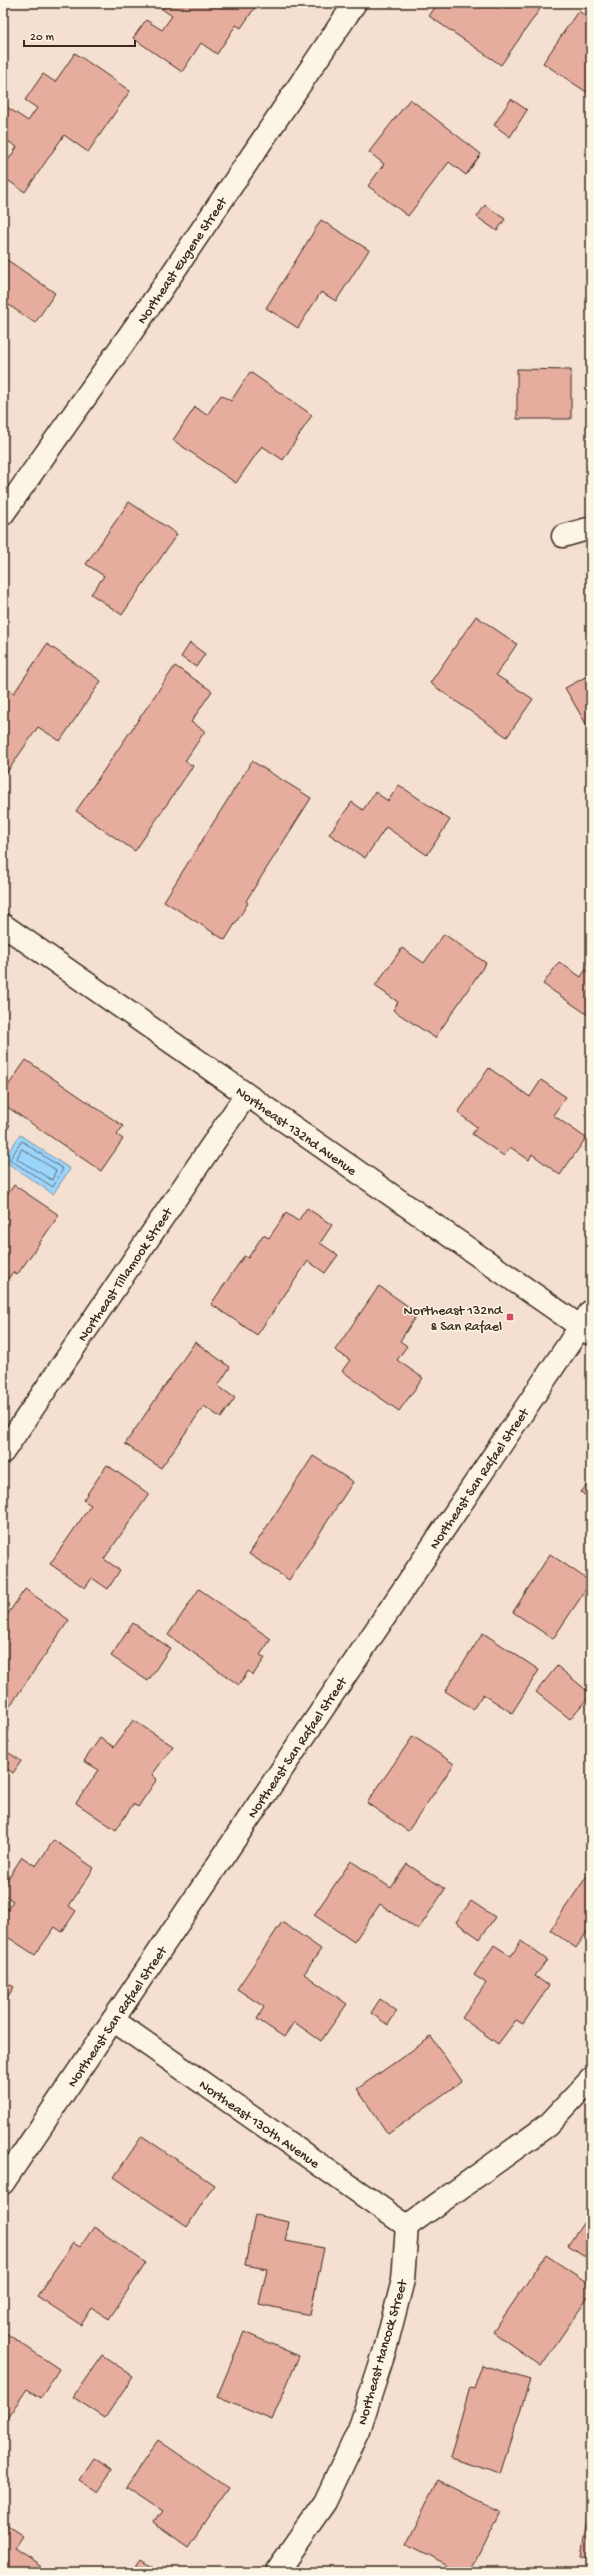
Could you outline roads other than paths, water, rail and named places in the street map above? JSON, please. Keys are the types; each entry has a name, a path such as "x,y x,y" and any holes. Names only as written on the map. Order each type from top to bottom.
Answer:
{"street":[{"name":"Northeast Eugene Street","path":"3,514 159,293 355,3"},
{"path":"563,536 591,528"},
{"name":"Northeast 132nd Avenue","path":"3,925 246,1095 588,1324"},
{"name":"Northeast Tillamook Street","path":"3,1452 246,1095"},
{"name":"Northeast San Rafael Street","path":"3,2184 113,2020 588,1324"},
{"name":"Northeast 130th Avenue","path":"113,2020 407,2226"},
{"path":"407,2226 548,2125 591,2079"},
{"name":"Northeast Hancock Street","path":"276,2572 326,2502 359,2430 384,2350 403,2280 407,2226"}],"water":[{"path":"20,1135 70,1169 53,1194 3,1160"}],"place":[{"name":"Northeast 132nd & San Rafael","path":"510,1317"}]}
